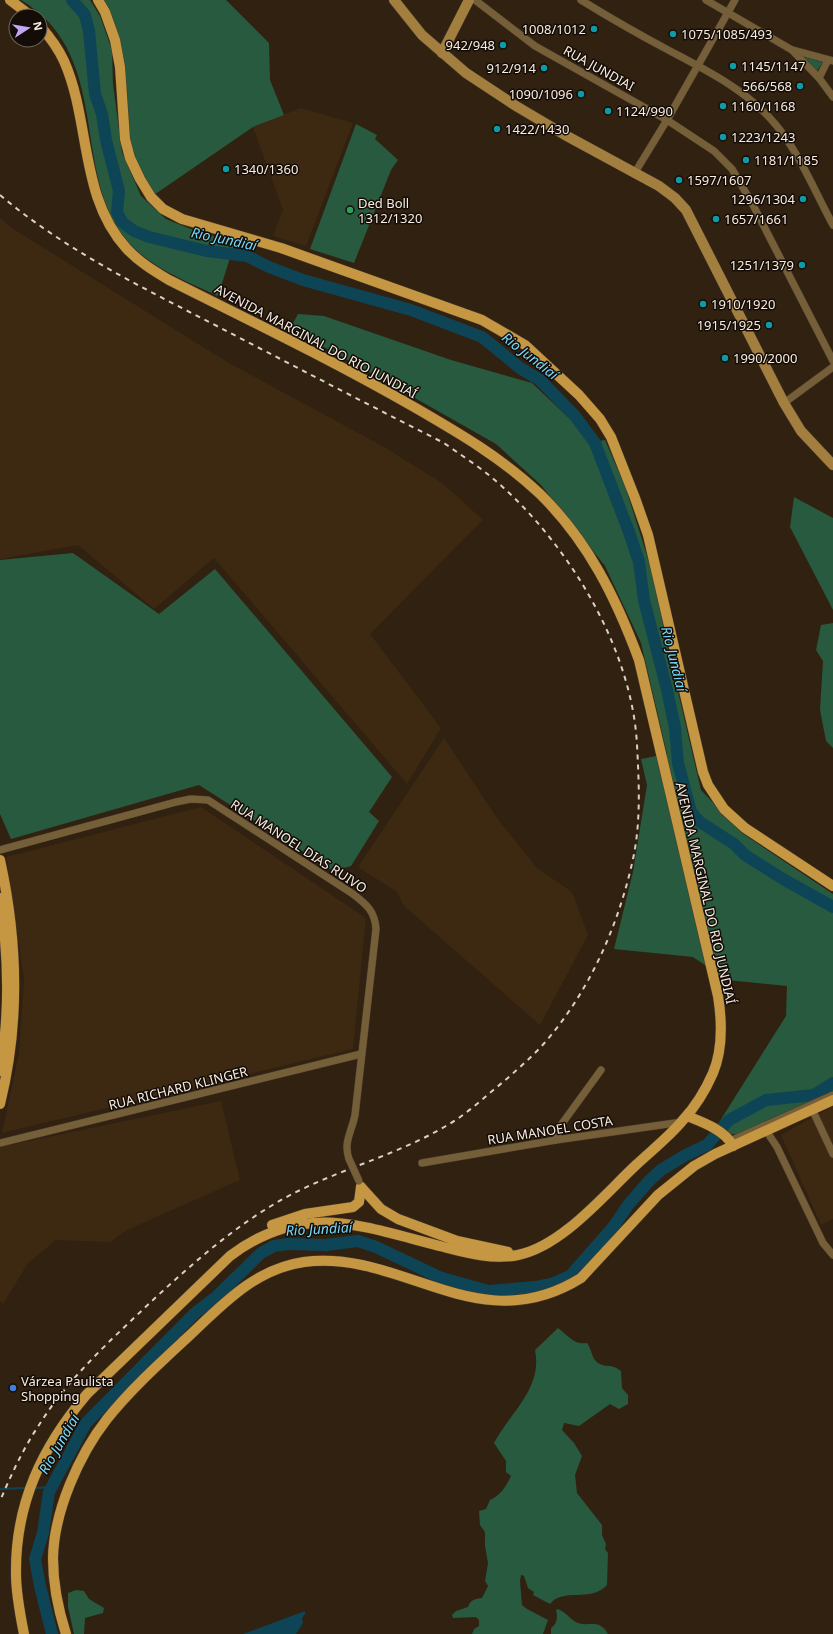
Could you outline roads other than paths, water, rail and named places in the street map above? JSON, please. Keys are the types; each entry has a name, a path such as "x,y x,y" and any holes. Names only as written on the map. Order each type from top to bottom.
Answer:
{"main road":[{"path":"10,0 20,8"},
{"name":"AVENIDA MARGINAL DO RIO JUNDIAÍ","path":"98,0 105,12 116,40 120,67 125,139 130,158 151,197 163,209 182,219 281,248 482,320 518,341 535,354 579,394 600,419 611,437 648,535 678,668 703,772 708,785 724,809 745,828 833,886"},
{"path":"394,0 422,35 466,72 516,106 634,174 659,186 675,198 686,210 784,404 802,431 833,465"},
{"path":"442,53 469,0"},
{"name":"AVENIDA MARGINAL DO RIO JUNDIAÍ","path":"24,1634 18,1600 16,1547 20,1522 39,1464 54,1438 87,1394 216,1269 241,1247 280,1229 293,1225 326,1221 360,1226 472,1254 496,1257 518,1255 543,1245 564,1231 684,1119 713,1072 719,1052 721,1013 639,660 623,616 600,571 573,532 540,495 512,470 485,449 364,378 169,280 149,268 128,249 102,212 94,186 71,81 63,60 48,35"},
{"path":"0,860 12,928 15,984 11,1048 0,1104"},
{"path":"0,898 4,962 5,1039 0,1071"},
{"path":"66,1634 54,1583 53,1556 58,1524 68,1489 82,1458 107,1419 123,1401 190,1335 249,1282 283,1267 321,1260 343,1262 377,1269 444,1292 477,1300 512,1300 544,1296 566,1288 581,1278 658,1195 694,1166 730,1141 811,1107 833,1100"},
{"path":"684,1119 704,1123 730,1141"},
{"path":"360,1184 381,1209 398,1219 457,1241 518,1255"},
{"path":"241,1247 250,1237 290,1218 305,1214 353,1207 359,1202 360,1184"}],"street":[{"name":"RUA JUNDIAI","path":"475,0 535,46 667,120 714,151 732,169 753,205 833,361"},
{"path":"581,0 736,88 753,102 776,125 795,153 833,225"},
{"path":"706,0 792,50 830,61 819,78"},
{"path":"634,174 667,120 735,0"},
{"path":"792,50 819,78 833,96"},
{"path":"784,404 833,367"},
{"name":"RUA MANOEL DIAS RUIVO","path":"0,850 176,802 191,799 208,800 353,894 373,911 376,929 355,1115 346,1146 360,1184"},
{"name":"RUA RICHARD KLINGER","path":"0,1143 361,1054"},
{"path":"556,1140 561,1125 601,1070"},
{"path":"833,1095 811,1107 833,1154"},
{"name":"RUA MANOEL COSTA","path":"422,1163 684,1119"},
{"path":"764,1128 777,1147 823,1243 833,1255"}],"water":[{"path":"305,1611 302,1618 303,1623 296,1634 243,1634"}],"waterway":[{"name":"Rio Jundiaí","path":"72,0 85,15 89,31 95,94 102,114 106,140 119,191 117,212 122,222 134,231 149,237 207,251 247,256 269,267 303,280 411,310 482,337 520,368 540,380 575,416 595,443 639,562 644,600 667,690 675,728 678,763 691,812 700,822 734,844 745,855 783,879 833,907"},
{"name":"Rio Jundiaí","path":"52,1634 35,1559 43,1533 49,1492 86,1423 195,1313 216,1297 261,1253 274,1246 288,1244 326,1245 358,1241 376,1247 439,1277 488,1291 536,1287 554,1283 570,1276 614,1226 628,1205 649,1181 661,1170 684,1156 707,1145 729,1120 766,1100 814,1095 833,1083"},
{"path":"36,1488 52,1487"},
{"path":"0,1489 24,1488"}],"railway":[{"path":"0,195 50,233 103,266 444,443 485,472 514,497 541,527 566,559 588,594 607,631 622,669 632,707 637,745 639,802 636,845 633,859 627,885 609,936 586,984 572,1007 539,1049 516,1071 464,1114 452,1122 425,1138 403,1148 336,1174 292,1194 255,1216 196,1261 108,1343 64,1391 51,1407 28,1443 0,1501"}],"place":[{"name":"1008/1012","path":"594,29"},
{"name":"1075/1085/493","path":"673,34"},
{"name":"942/948","path":"503,45"},
{"name":"1145/1147","path":"733,66"},
{"name":"912/914","path":"544,68"},
{"name":"566/568","path":"800,86"},
{"name":"1090/1096","path":"581,94"},
{"name":"1160/1168","path":"723,106"},
{"name":"1124/990","path":"608,111"},
{"name":"1422/1430","path":"497,129"},
{"name":"1223/1243","path":"723,137"},
{"name":"1181/1185","path":"746,160"},
{"name":"1340/1360","path":"226,169"},
{"name":"1597/1607","path":"679,180"},
{"name":"1296/1304","path":"803,199"},
{"name":"Ded Boll 1312/1320","path":"350,210"},
{"name":"1657/1661","path":"716,219"},
{"name":"1251/1379","path":"802,265"},
{"name":"1910/1920","path":"703,304"},
{"name":"1915/1925","path":"769,325"},
{"name":"1990/2000","path":"725,358"},
{"name":"Várzea Paulista Shopping","path":"13,1388"}]}
